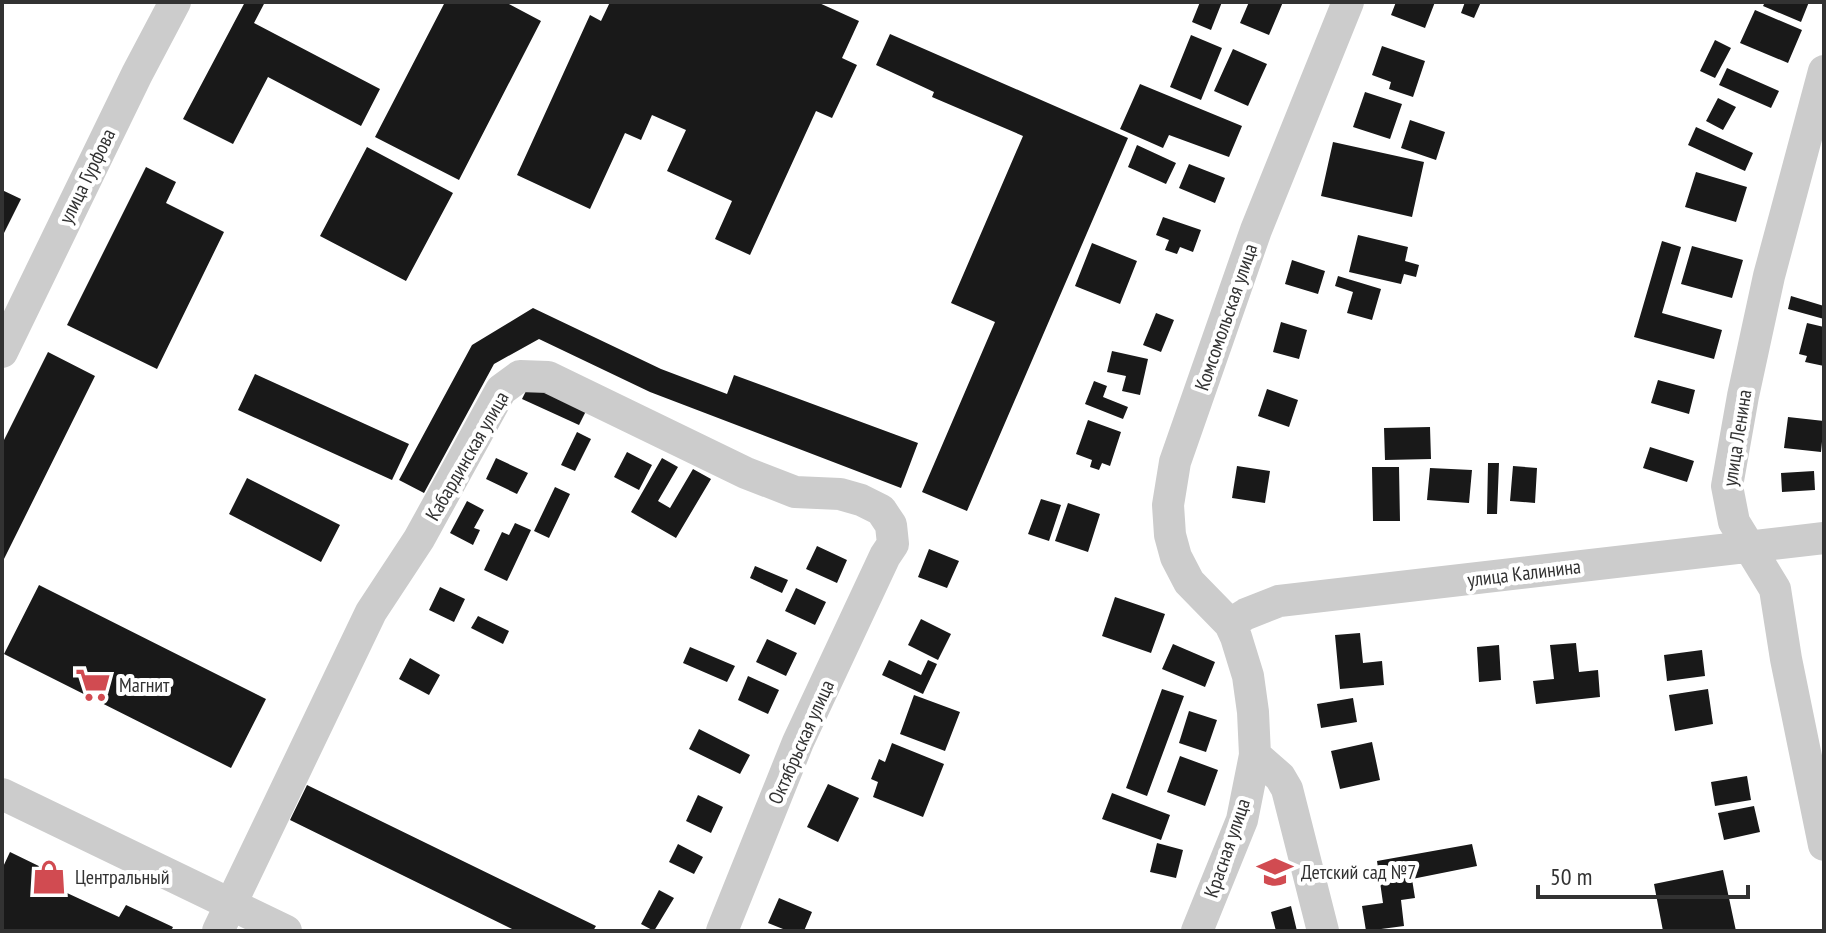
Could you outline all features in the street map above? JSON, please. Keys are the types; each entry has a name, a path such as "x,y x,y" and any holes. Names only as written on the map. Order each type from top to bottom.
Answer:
{"street":[{"name":"улица Гурфова","path":"2,352 175,2"},
{"name":"Комсомольская улица","path":"1230,624 1189,582 1176,557 1168,521 1175,462 1256,230 1348,2"},
{"name":"улица Ленина","path":"1824,71 1769,276 1727,486 1734,522 1775,589 1824,845"},
{"name":"Кабардинская улица","path":"224,918 371,612 419,539 501,390 520,376 548,377 746,473 795,492 840,494 861,500 881,510 891,525 893,544 885,556"},
{"name":"улица Калинина","path":"1230,624 1279,601 1824,538"},
{"name":"Октябрьская улица","path":"722,931 798,742 885,556"},
{"name":"Красная улица","path":"1197,931 1242,820 1255,755 1248,676 1230,624"},
{"path":"1255,755 1280,777 1287,789 1323,931"},
{"path":"2,794 224,918 286,931"}],"building":[{"path":"245,2 265,2 254,23 380,89 361,126 268,77 233,144 183,119"},
{"path":"445,2 505,2 541,21 459,180 375,137"},
{"path":"610,2 817,2 859,21 842,58 857,65 832,118 816,111 750,255 715,239 732,201 667,171 686,130 652,115 641,140 625,133 590,209 517,175 590,15 601,21"},
{"path":"1200,2 1222,2 1211,30 1192,22"},
{"path":"1249,2 1283,2 1269,35 1240,23"},
{"path":"1396,2 1435,2 1425,28 1391,15"},
{"path":"1465,2 1481,2 1474,18 1461,13"},
{"path":"1765,2 1809,2 1801,22 1763,6"},
{"path":"1755,10 1802,30 1788,63 1740,43"},
{"path":"890,34 1128,138 967,511 922,492 995,322 951,303 1023,136 932,97 934,92 876,65"},
{"path":"1191,35 1222,48 1201,100 1170,87"},
{"path":"1715,40 1731,48 1715,78 1700,71"},
{"path":"1382,46 1425,61 1413,97 1389,89 1391,82 1372,75"},
{"path":"1233,49 1267,64 1248,106 1214,91"},
{"path":"1727,68 1779,91 1771,108 1719,85"},
{"path":"1140,84 1242,126 1229,157 1169,135 1163,148 1120,129"},
{"path":"1365,92 1402,104 1390,139 1353,127"},
{"path":"1718,98 1736,107 1723,130 1706,121"},
{"path":"1410,120 1445,132 1436,160 1401,148"},
{"path":"1696,127 1753,153 1745,171 1688,145"},
{"path":"1333,142 1424,162 1412,217 1321,196"},
{"path":"1137,145 1176,163 1166,184 1128,167"},
{"path":"367,147 453,193 406,281 320,236"},
{"path":"1189,164 1225,178 1215,203 1179,188"},
{"path":"146,167 176,182 166,203 224,232 157,369 67,325"},
{"path":"1696,172 1747,187 1736,222 1685,207"},
{"path":"2,190 21,199 2,237"},
{"path":"1163,217 1201,230 1193,252 1180,247 1177,254 1165,250 1169,240 1156,235"},
{"path":"1358,235 1408,247 1405,261 1419,265 1416,277 1404,274 1401,284 1349,272"},
{"path":"1662,241 1681,247 1662,313 1722,330 1714,359 1634,337"},
{"path":"1092,243 1137,261 1120,304 1075,286"},
{"path":"1692,246 1743,260 1732,298 1681,284"},
{"path":"1292,260 1325,271 1318,294 1285,284"},
{"path":"1338,276 1381,289 1372,320 1347,313 1353,292 1335,286"},
{"path":"1791,296 1824,306 1824,319 1788,309"},
{"path":"533,308 661,369 727,394 734,375 918,443 901,488 650,392 539,339 494,364 424,493 399,480 472,345"},
{"path":"1156,313 1174,320 1161,352 1143,345"},
{"path":"1281,322 1307,330 1299,359 1273,352"},
{"path":"1807,323 1824,327 1824,366 1805,362 1807,356 1799,354"},
{"path":"1112,351 1148,359 1140,395 1122,391 1126,376 1107,372"},
{"path":"48,352 95,376 2,563 2,444"},
{"path":"255,374 409,444 392,480 238,410"},
{"path":"1658,380 1695,390 1689,414 1651,403"},
{"path":"1094,381 1107,386 1103,397 1128,407 1123,419 1085,404"},
{"path":"530,383 587,409 579,425 522,399"},
{"path":"1267,389 1298,400 1289,427 1258,416"},
{"path":"1788,417 1824,421 1821,452 1784,448"},
{"path":"1088,420 1121,432 1110,466 1102,463 1099,470 1090,467 1092,460 1076,454"},
{"path":"1430,427 1431,459 1385,460 1384,428"},
{"path":"577,432 591,439 575,471 561,465"},
{"path":"1650,447 1694,461 1687,482 1643,468"},
{"path":"627,452 652,465 639,490 614,477"},
{"path":"496,458 528,473 517,494 486,479"},
{"path":"662,458 678,467 658,501 670,508 693,469 711,479 676,538 631,512"},
{"path":"1488,463 1499,463 1497,514 1487,514"},
{"path":"1237,466 1270,471 1265,503 1232,498"},
{"path":"1513,466 1537,468 1535,503 1510,501"},
{"path":"1372,467 1399,467 1400,521 1373,521"},
{"path":"1430,468 1472,470 1469,503 1427,500"},
{"path":"1814,471 1815,490 1782,492 1781,473"},
{"path":"247,478 340,525 321,562 229,514"},
{"path":"555,487 570,494 549,538 534,531"},
{"path":"1041,499 1061,505 1049,541 1028,534"},
{"path":"467,501 484,510 474,528 480,530 473,545 450,533"},
{"path":"1068,503 1100,514 1088,552 1055,541"},
{"path":"515,523 531,530 507,581 484,570 502,532 509,535"},
{"path":"817,546 847,560 837,583 806,569"},
{"path":"929,549 959,561 947,588 918,577"},
{"path":"755,566 788,580 782,593 750,578"},
{"path":"39,585 266,699 231,768 4,654"},
{"path":"440,587 465,599 454,622 429,610"},
{"path":"796,588 826,602 815,625 785,611"},
{"path":"1115,597 1165,614 1151,653 1102,636"},
{"path":"478,616 509,631 503,644 471,628"},
{"path":"921,619 951,634 938,660 908,645"},
{"path":"1360,633 1363,663 1382,661 1384,685 1340,689 1335,635"},
{"path":"767,639 797,653 786,676 756,662"},
{"path":"1576,643 1579,672 1598,670 1600,697 1536,704 1533,681 1554,679 1550,645"},
{"path":"1173,644 1215,662 1205,687 1162,669"},
{"path":"1499,645 1501,680 1479,682 1477,647"},
{"path":"690,647 735,666 727,682 683,663"},
{"path":"1702,650 1705,676 1667,681 1664,655"},
{"path":"410,658 440,675 429,695 399,679"},
{"path":"889,660 921,675 928,660 937,664 923,694 882,675"},
{"path":"748,676 779,690 768,714 738,700"},
{"path":"1162,689 1184,696 1147,796 1126,788"},
{"path":"1708,689 1713,724 1675,731 1669,695"},
{"path":"914,695 960,712 945,751 900,734"},
{"path":"1353,698 1357,722 1321,728 1317,704"},
{"path":"1189,711 1217,720 1206,752 1179,743"},
{"path":"699,729 750,755 740,774 689,749"},
{"path":"1372,742 1380,780 1340,789 1331,751"},
{"path":"892,743 944,764 923,817 873,797 878,782 871,779 879,759 885,762"},
{"path":"1180,756 1218,770 1205,806 1167,792"},
{"path":"1747,776 1751,800 1715,806 1711,782"},
{"path":"828,784 859,798 838,842 807,827"},
{"path":"307,785 596,926 593,931 516,931 290,820"},
{"path":"1112,793 1170,815 1161,840 1102,819"},
{"path":"698,795 723,807 711,833 686,821"},
{"path":"1754,806 1760,832 1724,840 1718,813"},
{"path":"1157,843 1183,850 1176,878 1150,872"},
{"path":"678,844 703,857 694,874 669,862"},
{"path":"1472,844 1477,866 1412,879 1415,898 1401,900 1404,926 1366,931 1362,906 1383,903 1377,861"},
{"name":"Центральный","path":"10,852 47,870 41,881 119,917 126,905 173,927 171,931 2,931 2,869"},
{"path":"1723,870 1736,931 1663,931 1654,884"},
{"path":"659,890 674,898 654,931 641,924"},
{"path":"779,898 812,912 804,931 788,931 768,923"},
{"path":"1291,906 1297,931 1276,931 1271,912"}],"place":[{"name":"Магнит","path":"93,685"},
{"name":"Детский сад №7","path":"1275,872"},
{"name":"Центральный","path":"49,877"}]}
